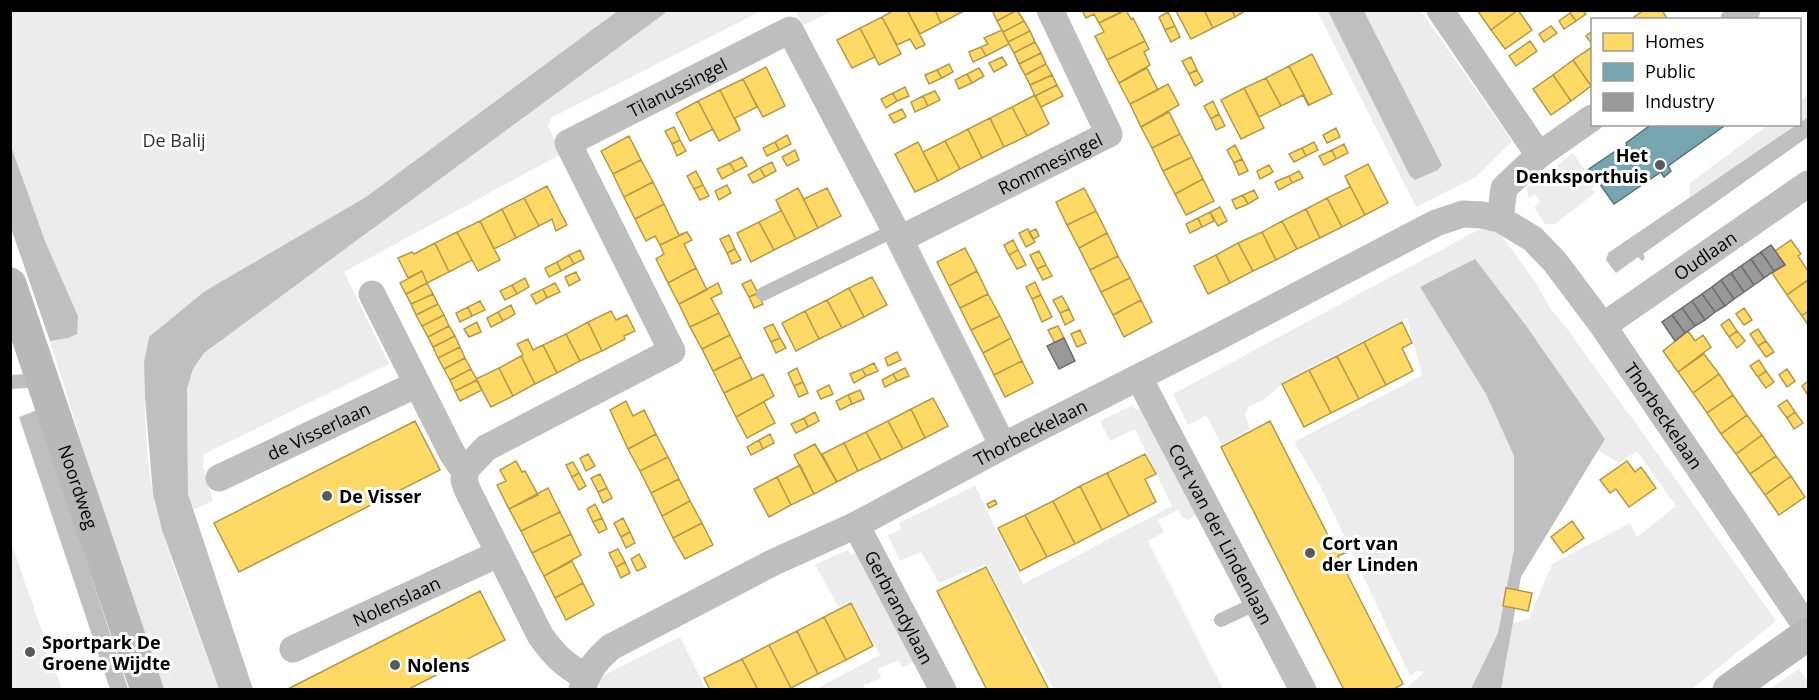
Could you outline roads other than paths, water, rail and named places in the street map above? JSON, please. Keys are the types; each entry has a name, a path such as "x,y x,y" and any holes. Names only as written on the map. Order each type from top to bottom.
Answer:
{"main road":[{"name":"Noordweg","path":"10,284 147,690"},
{"path":"1729,690 1809,634"}],"street":[{"name":"Rommesingel","path":"898,234 1109,134 1050,10"},
{"path":"1440,10 1539,155"},
{"name":"Tilanussingel","path":"466,469 486,448 672,351 568,143 790,30 898,234 1003,446"},
{"path":"1500,219 1504,189 1539,155 1591,119"},
{"name":"Oudlaan","path":"1603,326 1809,184"},
{"name":"Thorbeckelaan","path":"584,683 594,662 611,647 772,563 856,525 1003,446 1139,378 1436,223 1463,213 1500,219 1533,239 1555,262 1603,326 1809,629"},
{"path":"372,294 452,453 460,465 466,469 464,480 467,489 540,635 554,654 584,683"},
{"name":"Cort van der Lindenlaan","path":"1139,378 1303,690"},
{"name":"de Visserlaan","path":"219,478 417,384"},
{"name":"Gerbrandylaan","path":"856,525 943,690"},
{"name":"Nolenslaan","path":"293,649 498,554"}],"lane":[{"path":"764,294 898,234"},
{"path":"10,382 43,380"},
{"path":"1221,620 1257,603"}],"place":[{"name":"Het Denksporthuis","path":"1660,165"},
{"name":"De Visser","path":"327,496"},
{"name":"Cort van der Linden","path":"1310,553"},
{"name":"Sportpark De Groene Wijdte","path":"30,652"},
{"name":"Nolens","path":"395,665"}],"park label":[{"name":"De Balij","path":"174,140"}]}
